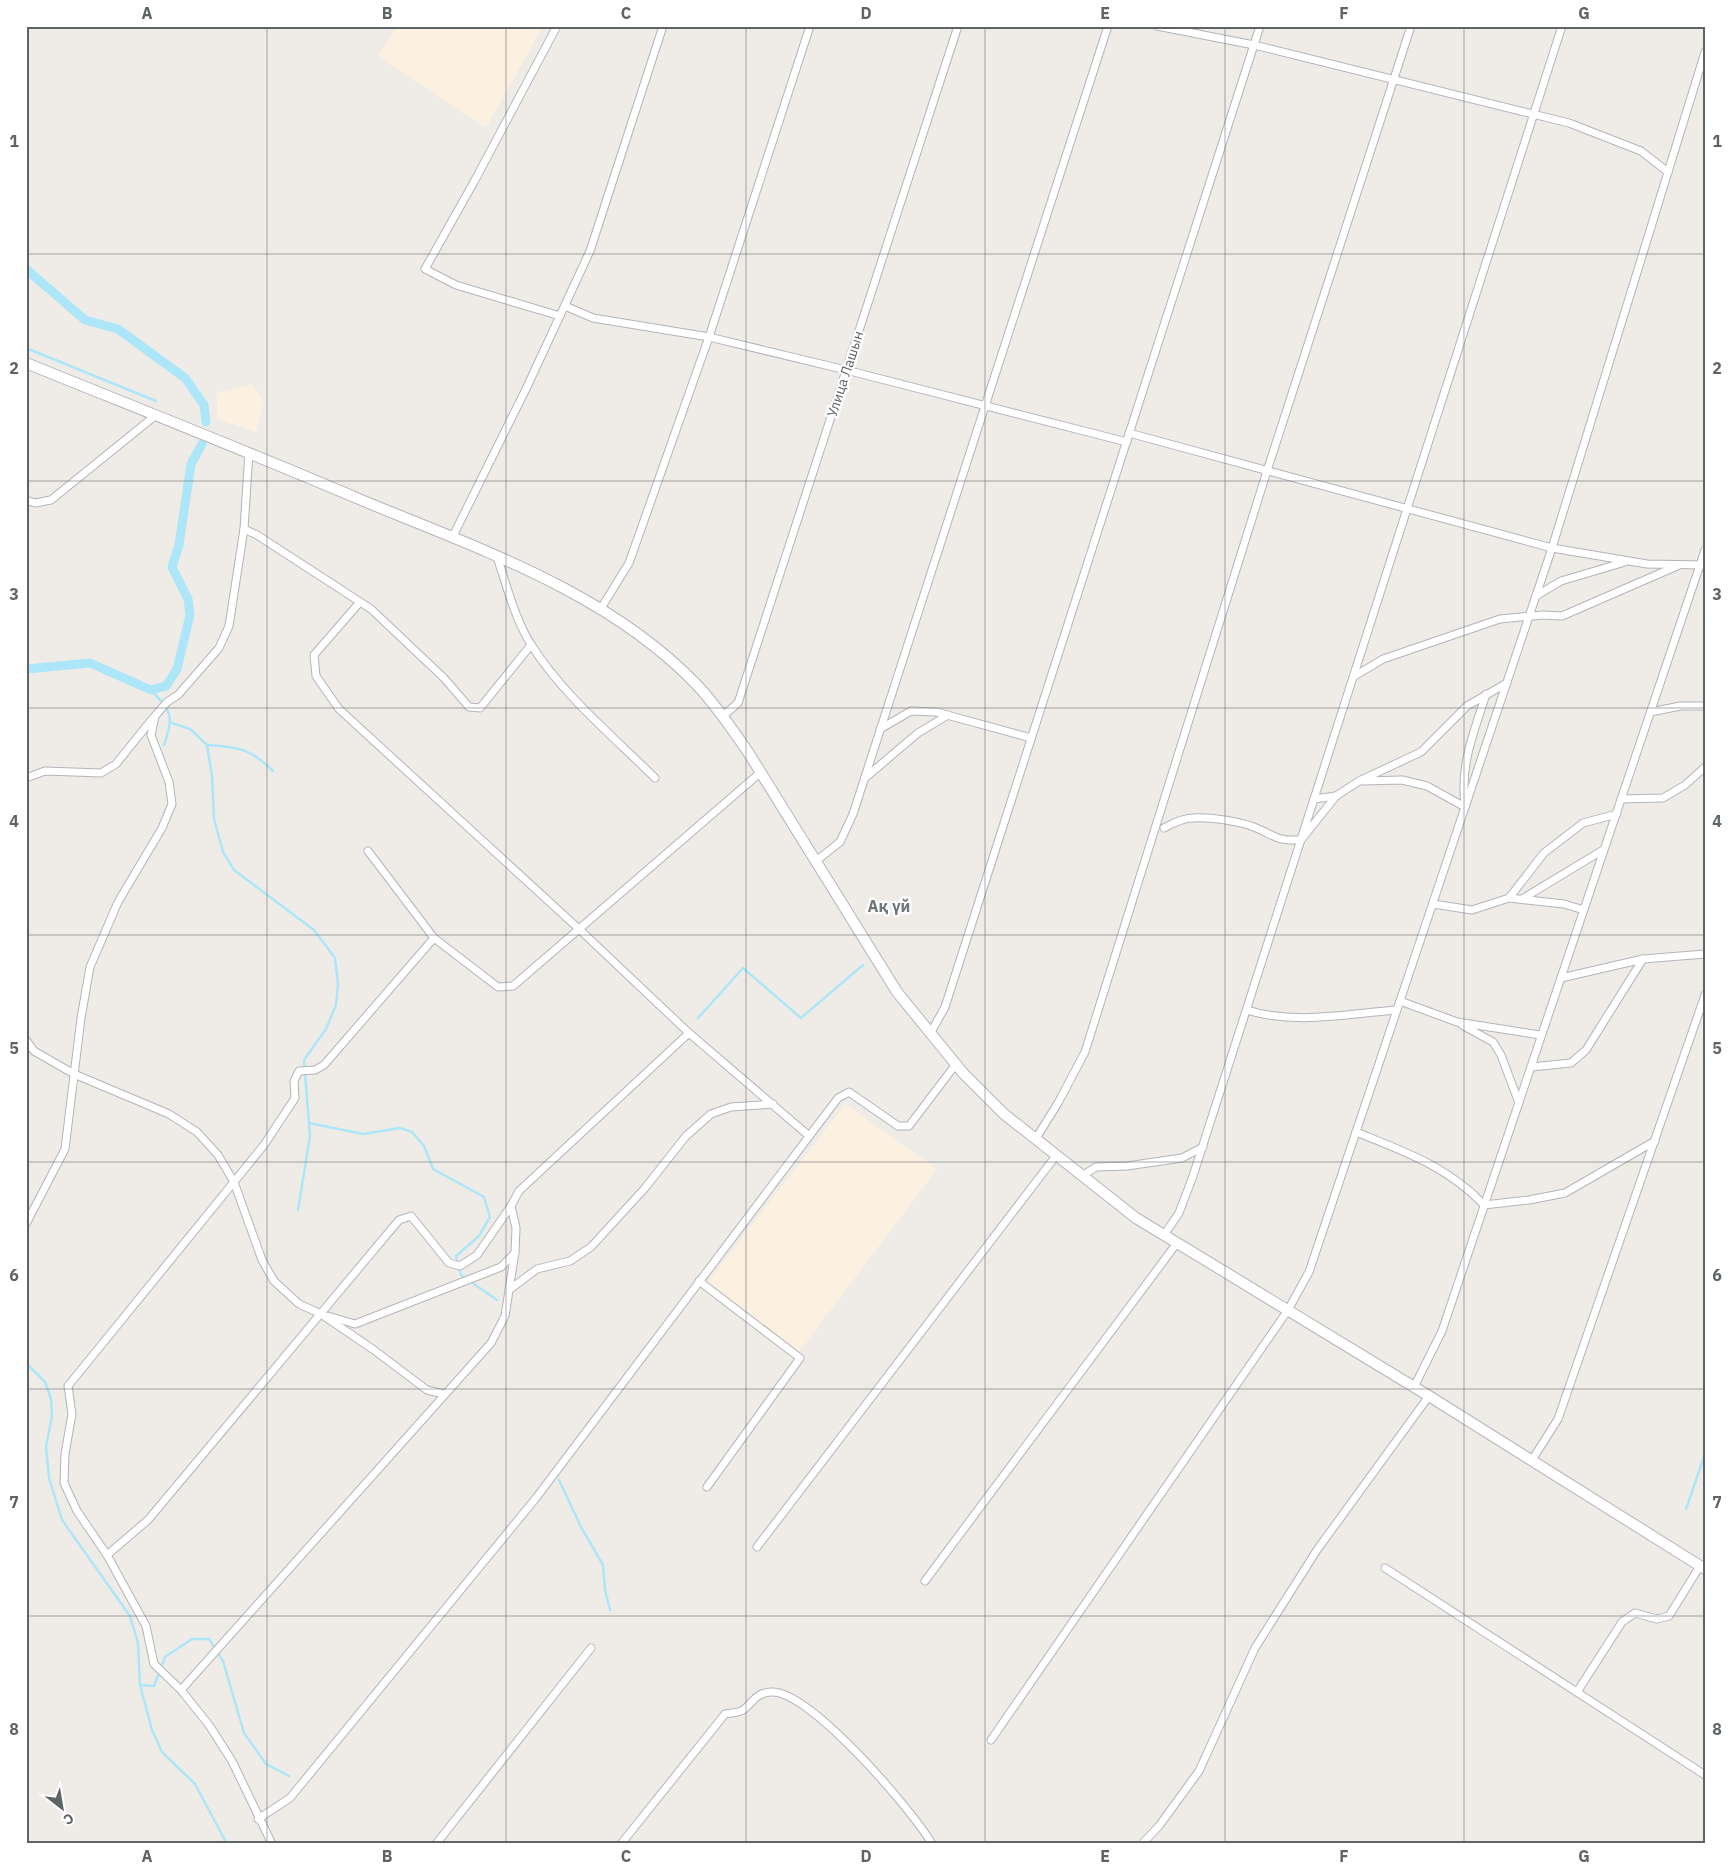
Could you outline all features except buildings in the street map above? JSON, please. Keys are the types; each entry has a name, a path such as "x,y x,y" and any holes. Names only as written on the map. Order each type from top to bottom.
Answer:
{"main road":[{"path":"26,363 248,452 532,572 600,610 665,656 697,685 723,716 761,772 897,992 956,1064 1004,1114 1055,1157 1136,1218 1430,1396 1702,1568"}],"street":[{"path":"557,26 476,180 425,269 456,285 560,316"},
{"path":"452,538 590,251 663,26"},
{"path":"600,610 629,563 709,337 810,26"},
{"name":"Улица Лашын","path":"723,716 738,703 958,26"},
{"path":"816,861 840,842 852,814 1108,26"},
{"path":"1157,26 1254,45 1394,79 1533,116 1569,123 1641,151 1668,172"},
{"path":"930,1034 945,1007 1260,26"},
{"path":"1035,1140 1058,1103 1085,1052 1268,470 1411,26"},
{"path":"1164,1235 1179,1213 1203,1147 1562,26"},
{"path":"991,1740 1288,1310 1309,1272 1552,548 1705,52"},
{"path":"565,306 593,318 709,337 1126,442"},
{"path":"26,500 35,503 51,500 156,415"},
{"path":"1129,433 1552,548 1647,564 1704,564"},
{"path":"26,778 45,771 101,773 116,764 167,702 178,695 219,648 229,626 244,529 248,452"},
{"path":"244,529 257,535 371,609 444,678 469,707 480,708 531,645"},
{"path":"1414,1387 1442,1331 1603,850 1704,564 1705,550"},
{"path":"497,557 514,607 531,645 556,679 655,778"},
{"path":"1536,596 1561,581 1628,561"},
{"path":"1353,678 1383,659 1500,619 1527,618 1543,615 1562,616 1680,565"},
{"path":"360,602 314,655 316,676 339,709 580,929 689,1033 774,1104 808,1136"},
{"path":"1164,828 1177,821 1193,818 1216,820 1252,826 1282,841 1301,840 1336,796 1359,781 1421,752 1467,706 1507,683"},
{"path":"1465,807 1462,781 1466,758 1486,694"},
{"path":"1651,712 1680,706 1705,706"},
{"path":"880,729 911,711 936,712 1031,738"},
{"path":"864,778 918,733 948,715"},
{"path":"26,1224 64,1149 81,1018 90,967 118,902 162,828 172,804 169,782 151,735 155,716"},
{"path":"1622,799 1664,798 1685,785 1705,766"},
{"path":"368,851 434,938 498,987 513,986 761,772"},
{"path":"1359,781 1402,780 1427,786 1465,807"},
{"path":"1314,799 1336,796"},
{"path":"1509,898 1544,853 1583,823 1616,814"},
{"path":"1522,899 1603,850"},
{"path":"1433,904 1472,910 1509,898 1564,904 1584,910"},
{"path":"272,1844 258,1819 232,1761 209,1725 181,1690 154,1664 146,1626 107,1556 77,1511 64,1483 65,1454 72,1414 68,1386 264,1145 295,1098 294,1081 299,1071 315,1070 324,1065 434,938"},
{"path":"1561,978 1643,959 1705,954"},
{"path":"1531,1067 1571,1063 1586,1050 1643,959"},
{"path":"1532,1460 1558,1419 1705,995"},
{"path":"1400,1001 1457,1022 1493,1042 1501,1054 1519,1103"},
{"path":"1247,1010 1268,1017 1299,1018 1396,1010"},
{"path":"1457,1022 1540,1035"},
{"path":"107,1556 148,1520 399,1220 411,1216 449,1263 460,1266 477,1255 511,1206 518,1191 689,1033"},
{"path":"26,1040 34,1051 74,1074 169,1114 190,1128 218,1155 234,1182 246,1209 262,1260 274,1281 299,1304 321,1314 355,1324 501,1267 515,1252"},
{"path":"258,1819 290,1798 536,1498 838,1098 849,1092 898,1126 909,1126 956,1064"},
{"path":"509,1290 537,1269 570,1261 591,1247 645,1188 686,1136 711,1114 731,1108 774,1104"},
{"path":"1356,1132 1420,1158 1467,1186 1484,1205"},
{"path":"1484,1205 1529,1200 1565,1193 1654,1140"},
{"path":"1082,1176 1096,1167 1127,1166 1182,1158 1203,1147"},
{"path":"757,1547 1055,1157"},
{"path":"181,1690 491,1343 505,1316 515,1252 516,1228 511,1206"},
{"path":"925,1581 1177,1243"},
{"path":"699,1281 800,1358 707,1487"},
{"path":"321,1314 374,1350 427,1390 444,1394"},
{"path":"1142,1844 1159,1826 1200,1771 1255,1648 1312,1558 1430,1396"},
{"path":"1385,1568 1705,1775"},
{"path":"1577,1692 1622,1622 1636,1613 1657,1619 1669,1616 1702,1568"},
{"path":"436,1844 591,1648"},
{"path":"621,1844 725,1714 743,1710 753,1698 772,1692 795,1699 838,1734 921,1825 932,1844"}],"shaded area":[{"path":"397,26 543,26 486,128 378,56"},
{"path":"252,384 264,401 256,432 217,419 217,393"},
{"path":"845,1104 937,1169 799,1352 707,1283"}],"waterway":[{"path":"26,269 85,320 118,329 185,378 204,405 206,422"},
{"path":"26,348 156,401"},
{"path":"26,669 90,663 151,690 166,686 177,669 190,615 188,599 172,567 179,545 191,464 202,444"},
{"path":"151,690 163,704 169,715 169,727 164,745"},
{"path":"172,723 190,729 207,745 212,776 214,819 223,852 234,870 314,930 335,958 338,984 336,1005 326,1029 304,1060 310,1136 298,1210"},
{"path":"207,745 243,750 257,757 273,771"},
{"path":"698,1018 743,968 801,1018 863,965"},
{"path":"309,1123 363,1134 400,1128 412,1132 424,1146 433,1169 484,1197 490,1217 479,1236 456,1256 461,1275 497,1300"},
{"path":"26,1363 45,1382 51,1399 52,1416 46,1447 49,1478 62,1520 130,1616 138,1643 140,1685 152,1730 162,1752 195,1784 227,1844"},
{"path":"1686,1509 1705,1454"},
{"path":"559,1480 581,1527 603,1565 605,1590 610,1610"},
{"path":"140,1685 154,1686 165,1657 192,1639 209,1639 223,1661 244,1733 266,1764 289,1776"}],"district":[{"name":"Ақ үй","path":"889,906"}]}
